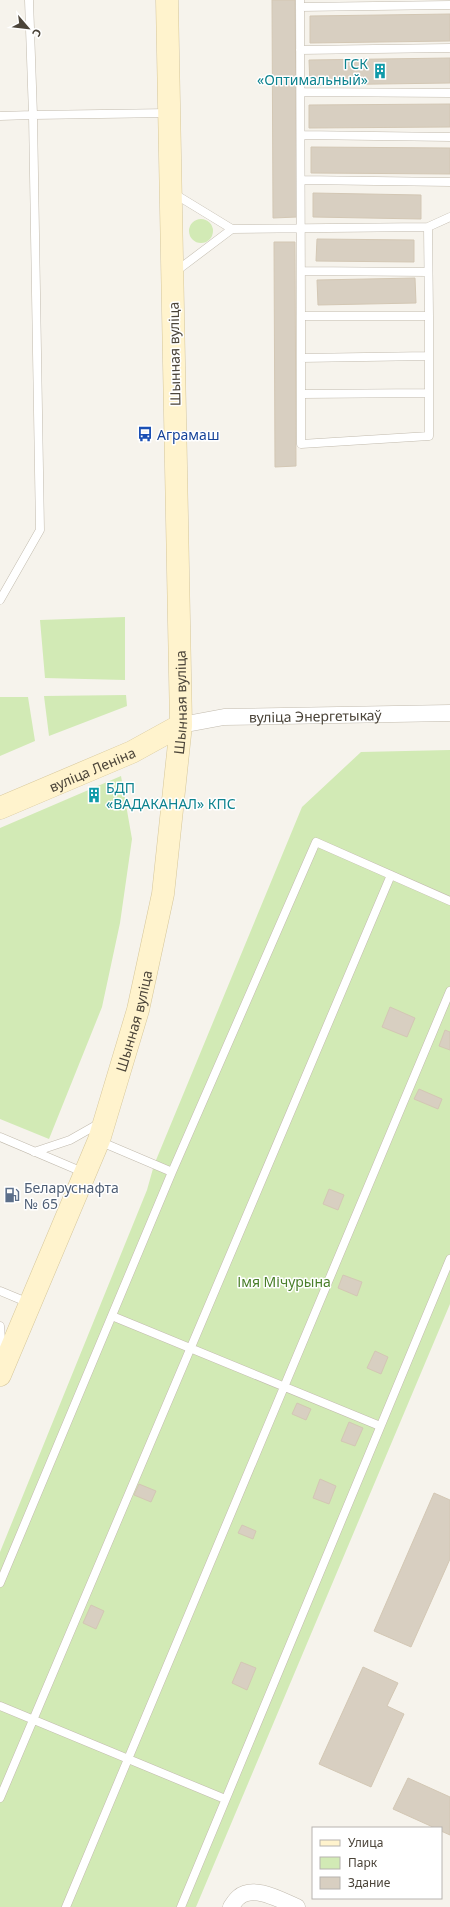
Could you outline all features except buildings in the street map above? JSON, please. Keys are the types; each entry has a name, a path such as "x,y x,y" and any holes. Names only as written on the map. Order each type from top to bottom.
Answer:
{"main road":[{"name":"Шынная вуліца","path":"1,1372 86,1173 102,1130 138,1010 163,894 181,725 167,0"},
{"name":"вуліца Леніна","path":"0,808 132,752 181,725"}],"street":[{"name":"вуліца Энергетыкаў","path":"181,725 224,717 450,713"},
{"path":"231,1907 239,1896 252,1892 276,1898 297,1907"}],"lane":[{"path":"0,600 40,530 33,115 29,0"},
{"path":"428,227 429,436 301,444 300,3 450,5"},
{"path":"300,50 450,48"},
{"path":"301,92 450,93"},
{"path":"0,116 169,113"},
{"path":"301,135 450,137"},
{"path":"301,180 450,182"},
{"path":"171,192 232,229 428,227 450,217"},
{"path":"172,275 232,229"},
{"path":"301,271 428,272"},
{"path":"301,316 429,316"},
{"path":"301,358 429,356"},
{"path":"300,394 428,393"},
{"path":"0,1583 172,1172 316,842 450,902"},
{"path":"0,1798 391,875"},
{"path":"66,1907 450,991"},
{"path":"34,1152 102,1130 172,1172"},
{"path":"0,1137 86,1173"},
{"path":"181,1907 450,1259"},
{"path":"0,1291 30,1304"},
{"path":"112,1316 380,1426"},
{"path":"0,1326 1,1372"},
{"path":"0,1706 225,1799"}],"green space":[{"path":"201,219 209,223 213,231 209,239 201,243 193,239 189,231 193,223"},
{"path":"125,617 125,680 45,678 40,620"},
{"path":"126,695 127,706 49,736 44,696"},
{"path":"0,697 28,697 35,741 0,756"},
{"name":"Імя Мічурына","path":"450,750 450,1304 196,1907 0,1907 0,1552 147,1190 154,1165 302,807 361,752"},
{"path":"121,776 132,839 120,923 102,1007 49,1139 0,1119 0,828"}],"place":[{"name":"ГСК «Оптимальный»","path":"380,71"},
{"name":"Аграмаш","path":"145,434"},
{"name":"БДП «ВАДАКАНАЛ» КПС","path":"94,795"},
{"name":"Беларуснафта № 65","path":"12,1195"}]}
